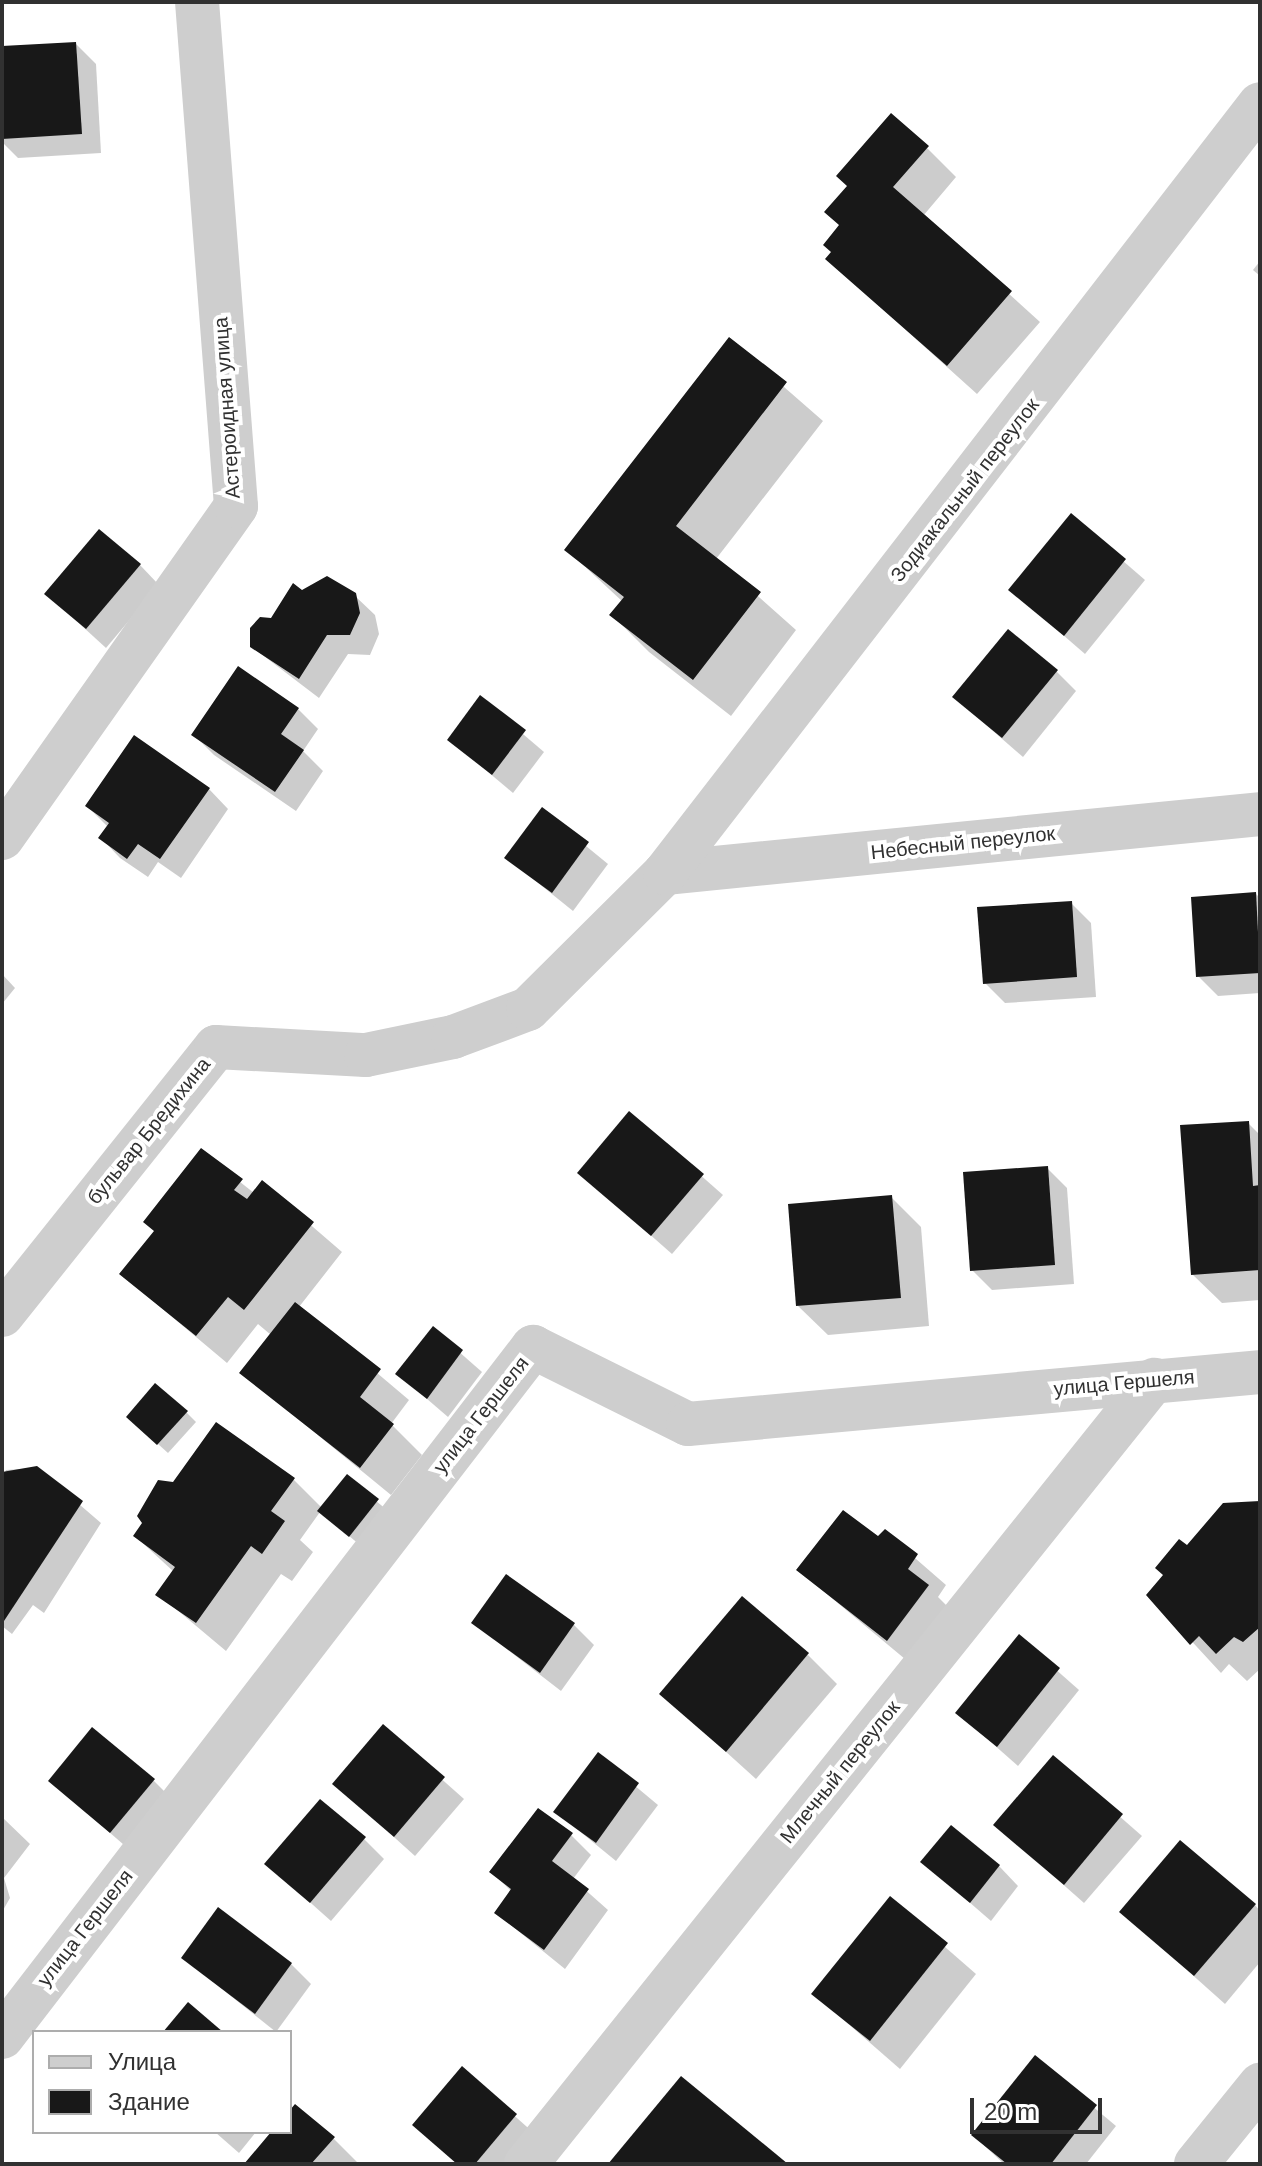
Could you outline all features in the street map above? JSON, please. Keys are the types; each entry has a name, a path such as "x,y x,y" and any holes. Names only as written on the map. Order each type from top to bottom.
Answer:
{"street":[{"name":"Астероидная улица","path":"2,838 236,506 197,2"},
{"name":"Зодиакальный переулок","path":"665,873 1260,104"},
{"name":"Небесный переулок","path":"665,873 1260,814"},
{"name":"бульвар Бредихина","path":"2,1315 216,1047 366,1055 453,1037 528,1009 665,873"},
{"name":"улица Гершеля","path":"2,2037 533,1347 688,1424 1260,1372"},
{"name":"Млечный переулок","path":"526,2164 1154,1380"},
{"path":"1196,2164 1260,2085"}],"building":[{"path":"76,42 82,134 2,139 2,46"},
{"path":"891,113 929,146 893,187 1012,291 947,366 825,259 831,252 823,245 839,225 824,212 847,186 836,176"},
{"path":"729,337 787,382 676,526 761,592 693,680 609,615 624,597 564,550"},
{"path":"1071,513 1126,559 1064,636 1008,590"},
{"path":"99,529 141,564 86,629 44,594"},
{"path":"327,576 356,593 360,613 350,635 327,635 299,679 250,647 250,628 260,617 271,618 293,583 302,590"},
{"path":"1008,629 1058,670 1002,738 952,697"},
{"path":"238,666 299,708 281,734 304,750 275,792 191,735"},
{"path":"480,695 526,730 492,775 447,740"},
{"path":"134,735 210,788 160,859 138,844 127,859 98,838 109,823 85,806"},
{"path":"542,807 589,842 552,893 504,858"},
{"path":"1256,892 1260,973 1196,977 1191,897"},
{"path":"1072,901 1077,977 983,984 977,907"},
{"path":"629,1111 704,1174 651,1236 577,1173"},
{"path":"1249,1121 1253,1186 1260,1185 1260,1270 1191,1275 1180,1125"},
{"path":"201,1148 243,1179 234,1190 247,1199 262,1180 314,1222 244,1310 228,1297 196,1336 119,1274 154,1231 143,1222"},
{"path":"1048,1166 1055,1265 970,1271 963,1172"},
{"path":"892,1195 901,1298 796,1306 788,1204"},
{"path":"295,1302 381,1369 360,1397 394,1424 360,1468 239,1373"},
{"path":"433,1326 463,1350 427,1399 395,1374"},
{"path":"155,1383 188,1411 157,1445 126,1417"},
{"path":"216,1422 295,1478 271,1511 285,1521 262,1554 251,1546 196,1623 155,1595 175,1567 133,1536 142,1523 137,1516 158,1480 173,1482"},
{"path":"37,1466 83,1501 2,1624 2,1472"},
{"path":"347,1474 379,1499 349,1537 317,1511"},
{"path":"1260,1501 1260,1627 1243,1642 1234,1637 1216,1654 1199,1636 1190,1645 1146,1595 1163,1575 1155,1568 1179,1539 1187,1545 1223,1503"},
{"path":"843,1510 878,1536 885,1529 918,1554 908,1569 929,1585 887,1641 796,1570"},
{"path":"506,1574 575,1623 540,1673 471,1623"},
{"path":"742,1596 809,1653 726,1752 659,1694"},
{"path":"1019,1634 1060,1668 997,1747 955,1713"},
{"path":"383,1724 445,1777 394,1837 332,1784"},
{"path":"92,1727 155,1779 110,1833 48,1781"},
{"path":"598,1752 639,1783 596,1843 553,1812"},
{"path":"1053,1755 1123,1814 1064,1885 993,1825"},
{"path":"320,1799 366,1837 310,1903 264,1864"},
{"path":"538,1808 573,1833 552,1861 589,1889 544,1950 494,1913 511,1889 489,1872"},
{"path":"951,1825 1000,1865 970,1903 920,1862"},
{"path":"1180,1840 1256,1904 1194,1976 1119,1912"},
{"path":"890,1896 948,1943 870,2041 811,1994"},
{"path":"218,1907 292,1963 255,2014 181,1958"},
{"path":"188,2002 221,2030 165,2030"},
{"path":"1035,2055 1097,2105 1051,2164 1007,2164 971,2135"},
{"path":"462,2066 517,2114 475,2164 457,2164 412,2125"},
{"path":"681,2076 788,2164 608,2164"},
{"path":"295,2104 335,2137 311,2164 244,2164 269,2134 292,2134 292,2108"}]}
